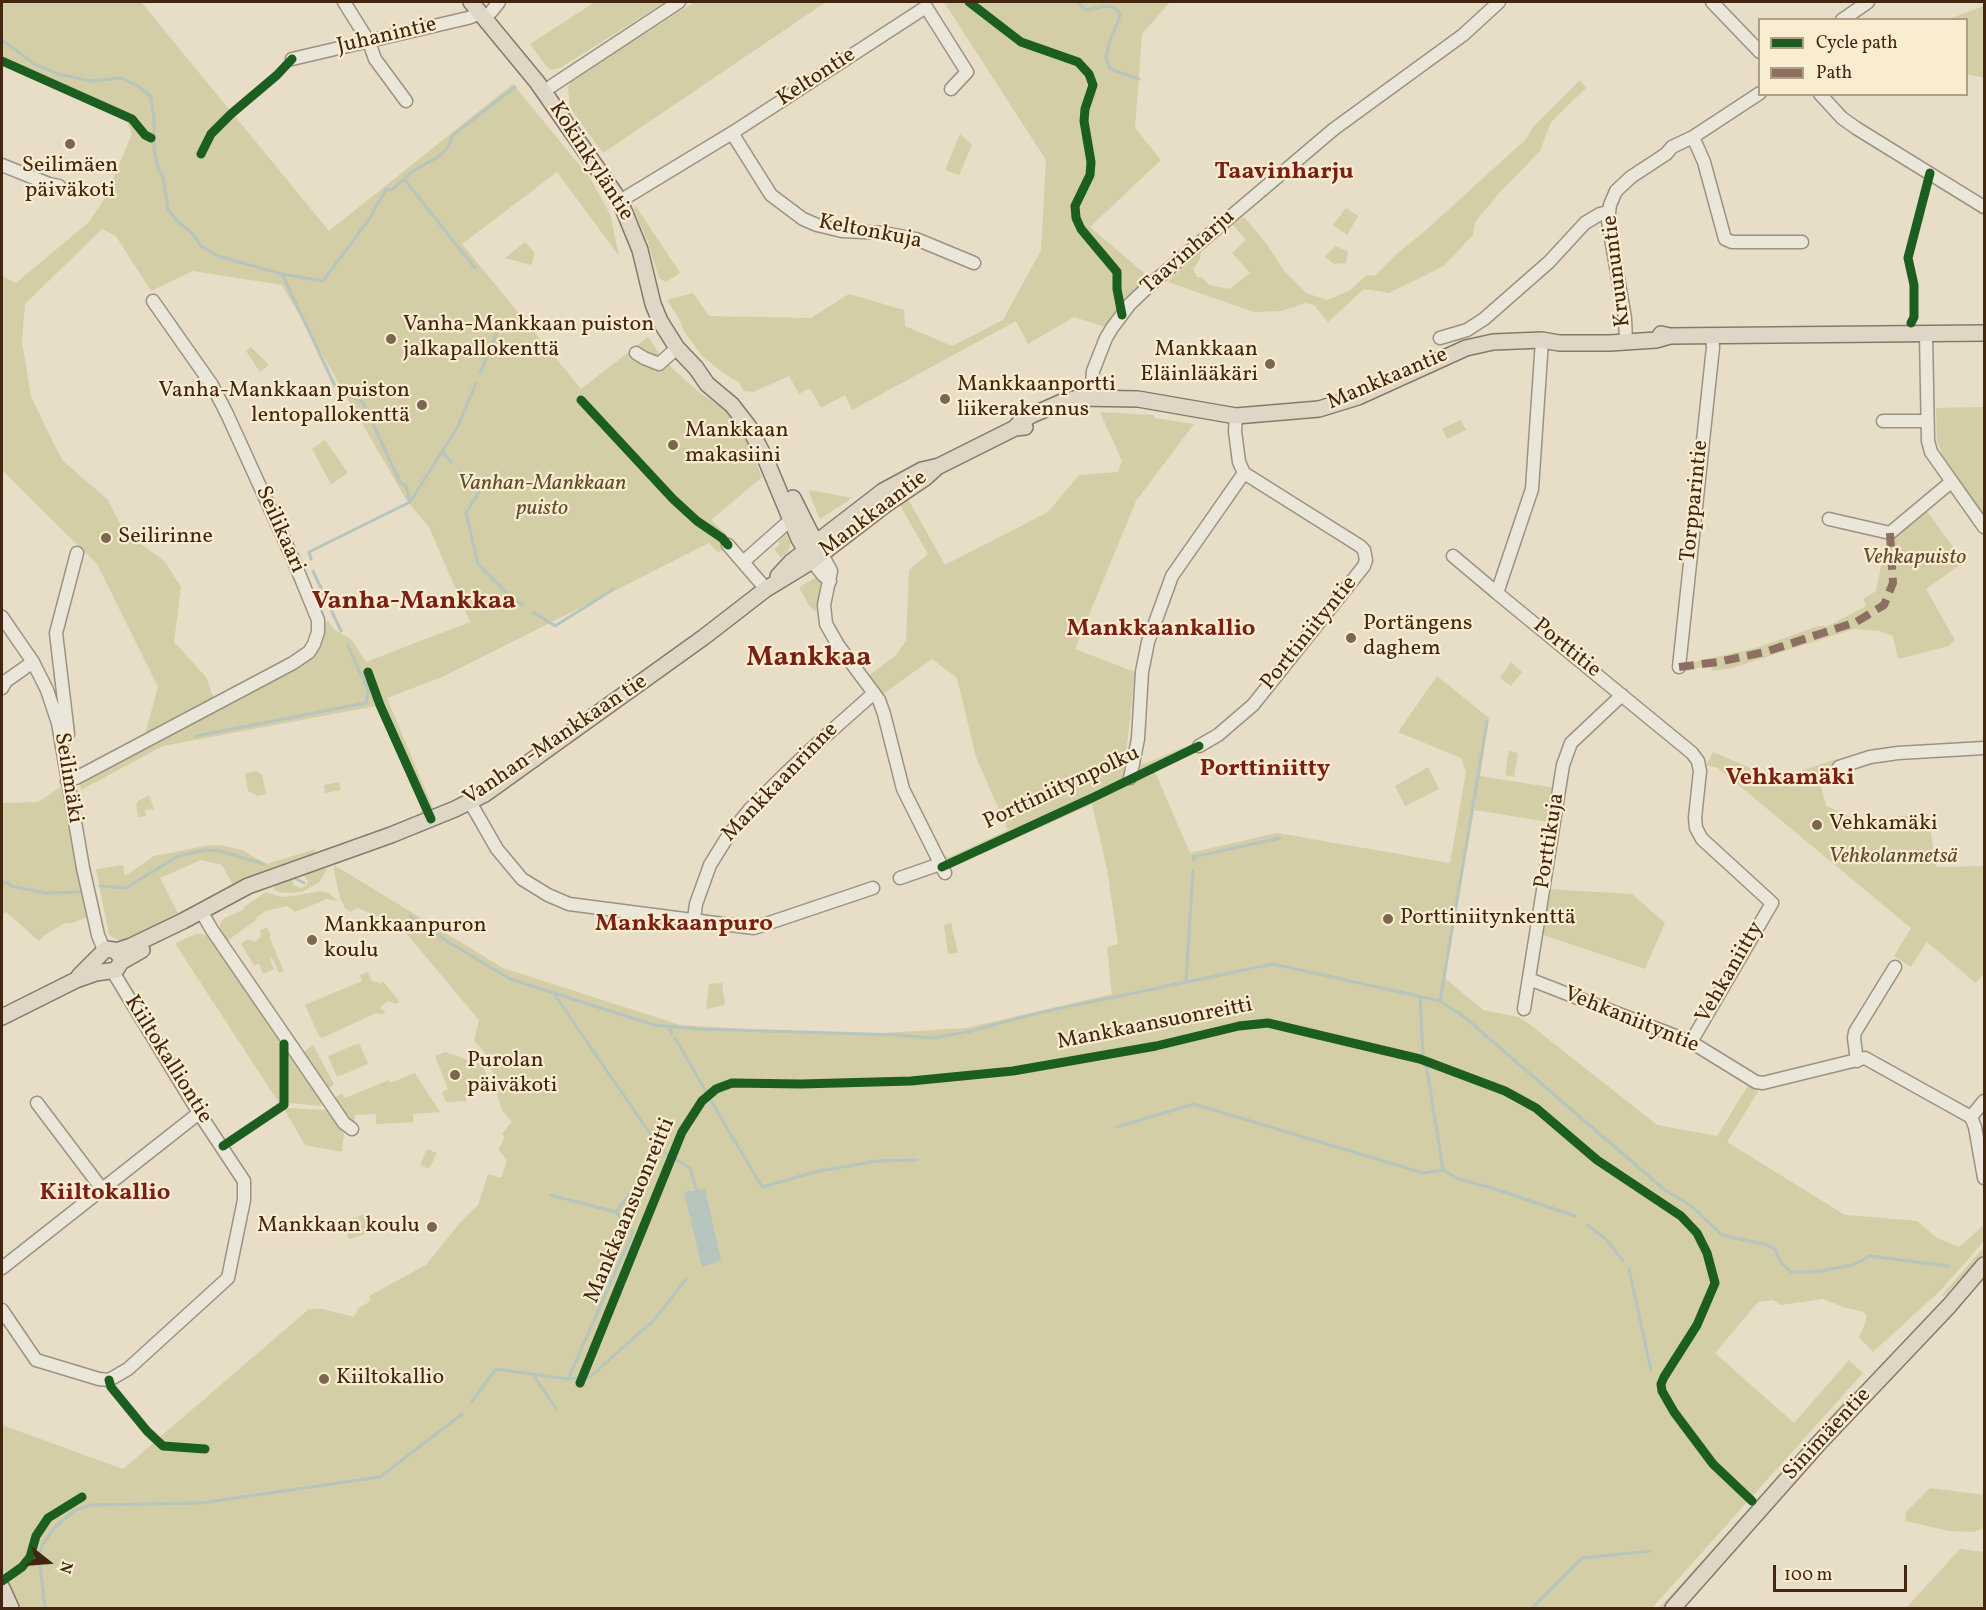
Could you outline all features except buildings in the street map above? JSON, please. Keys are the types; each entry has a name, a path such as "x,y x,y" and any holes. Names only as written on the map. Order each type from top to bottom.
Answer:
{"main road":[{"name":"Kokinkyläntie","path":"479,10 544,91 620,201 640,250 656,312 667,333 677,348 696,368 712,376 735,395 749,412 766,438 795,516 814,552"},
{"name":"Mankkaantie","path":"814,552 925,478 936,468 1015,428 1026,427 1091,399 1138,399 1236,416 1319,409 1358,397 1466,348 1492,342 1542,340 1564,344 1626,338 1656,340 1670,336 1984,333"},
{"name":"Vanhan-Mankkaan tie","path":"2,1017 109,961 134,954 204,915 248,886 391,835 470,802 499,785 766,589 791,562 814,552"},
{"name":"Sinimäentie","path":"1673,1608 1820,1442 1948,1306 1984,1264"}],"street":[{"path":"344,2 369,42 375,59 406,101"},
{"path":"479,10 491,12 499,2"},
{"path":"544,91 679,2"},
{"name":"Taavinharju","path":"1091,399 1092,377 1096,360 1112,328 1130,304 1334,129 1463,35 1499,2"},
{"path":"1712,2 1758,50"},
{"path":"1845,18 1868,2"},
{"name":"Keltontie","path":"620,201 732,133 926,7 968,72 951,89"},
{"name":"Juhanintie","path":"292,59 472,17 479,10"},
{"name":"Kruununtie","path":"1626,338 1625,318 1608,221 1608,212 1616,191 1672,147 1693,137 1758,94"},
{"path":"1822,96 1842,118 1856,128 1984,207"},
{"name":"Keltonkuja","path":"732,133 771,195 803,219 842,231 884,233 916,239 974,263"},
{"path":"1693,137 1704,162 1725,239 1732,242 1802,242"},
{"path":"2,165 59,186"},
{"path":"1440,338 1467,330 1484,319 1549,262 1585,223 1608,212"},
{"name":"Seilikaari","path":"67,781 293,663 309,652 315,644 318,632 318,620 293,559 227,414 212,385 153,301"},
{"path":"1926,334 1927,421 1931,452 1984,527"},
{"name":"Torpparintie","path":"1679,666 1713,347 1712,336"},
{"path":"1497,592 1532,489 1542,340"},
{"path":"636,353 659,364 677,348"},
{"path":"1130,778 1138,740 1142,672 1152,631 1172,576 1244,473 1239,462 1236,416"},
{"path":"1883,421 1927,421"},
{"name":"Porttiniityntie","path":"1199,746 1218,735 1253,705 1364,566 1366,560 1364,550 1360,546 1244,473"},
{"path":"1829,519 1890,533 1951,482"},
{"path":"743,562 795,516"},
{"path":"728,545 766,589"},
{"path":"814,552 831,571 824,605 829,632 874,693 885,714 903,789 943,869 900,878"},
{"path":"60,740 68,736 56,633 77,553"},
{"name":"Porttitie","path":"1453,556 1692,753 1698,761 1700,771 1696,828 1702,839 1772,903"},
{"name":"Seilimäki","path":"2,617 33,662 47,690 58,723 95,922 109,961"},
{"path":"2,688 6,681 33,662"},
{"name":"Mankkaanrinne","path":"694,919 696,904 710,866 728,836 750,809 790,769 874,693"},
{"name":"Porttikuja","path":"1524,1009 1563,765 1571,743 1622,695"},
{"path":"1839,768 1870,757 1898,753 1984,748"},
{"path":"470,802 502,855 522,879 548,895 569,904 754,928 873,888"},
{"name":"Vehkaniitty","path":"1691,1042 1772,903"},
{"path":"204,915 344,1123 352,1130"},
{"name":"Kiiltokalliontie","path":"2,1310 36,1360 99,1379 110,1380 128,1369 228,1278 244,1200 244,1182 199,1113 109,961"},
{"path":"1857,1061 1855,1032 1895,967"},
{"name":"Vehkaniityntie","path":"1529,979 1691,1042 1750,1079 1763,1083 1865,1058 1971,1117"},
{"path":"1984,1101 1971,1117 1975,1127 1984,1178"},
{"path":"38,1103 102,1190"},
{"path":"2,1268 199,1113"}],"green space":[{"name":"Vanhan-Mankkaan puisto","path":"2,2 141,2 329,231 513,84 590,178 610,214 619,256 557,172 462,244 581,389 648,337 675,371 700,393 725,410 747,442 762,477 711,520 733,541 718,553 709,543 442,677 387,698 433,808 421,814 422,809 376,706 163,746 81,790 80,780 311,656 323,638 323,623 328,621 335,630 352,640 366,662 470,622 429,527 407,501 282,285 193,271 151,291 116,236 102,229 25,304 22,342 31,397 62,460 108,500 123,530 165,562 181,587 174,642 206,677 214,699 145,734 158,687 97,564 3,471 2,467 2,276 16,283 89,222 105,198 132,134 126,119 2,63"},
{"path":"595,2 665,2 560,68 552,70 547,67 530,44"},
{"path":"695,2 826,2 603,153 570,108 568,88 571,80"},
{"path":"944,2 1170,2 1142,34 1135,128 1161,160 1090,227 1151,279 1108,328 1074,317 1028,344 1016,321 852,410 845,395 821,408 810,388 799,394 789,376 753,392 743,391 740,383 703,357 683,330 681,322 667,300 693,293 709,316 811,318 849,294 904,310 905,326 952,346 1003,320 1041,250 1046,160"},
{"path":"1984,6 1984,78 1968,74 1968,18 1952,18"},
{"path":"1580,80 1586,88 1551,122 1540,151 1500,192 1475,222 1473,235 1444,266 1389,293 1364,289 1328,322 1314,305 1306,303 1282,311 1254,312 1168,282 1201,251 1200,259 1193,269 1197,277 1202,277 1209,285 1230,289 1250,273 1232,253 1246,240 1233,225 1244,217 1266,243 1284,271 1306,293 1327,300 1349,291 1367,275 1375,276 1526,139 1533,127"},
{"path":"960,134 972,145 959,175 945,170"},
{"path":"635,205 680,273 666,282 659,278 634,210"},
{"path":"1346,208 1358,216 1347,235 1333,225"},
{"path":"525,242 535,253 531,265 505,258"},
{"path":"1335,246 1348,251 1346,263 1334,264 1325,257"},
{"path":"251,347 269,365 260,372 246,351"},
{"path":"1984,407 1984,519 1955,480 1956,475 1943,456 1937,441 1936,408"},
{"path":"1100,412 1154,415 1154,418 1194,424 1136,501 1075,649 1135,672 1124,773 1137,763 1145,764 1196,742 1200,749 1155,772 1190,853 1277,833 1450,863 1466,772 1461,758 1398,732 1437,676 1489,718 1480,776 1555,788 1549,822 1474,810 1445,978 1483,1010 1518,1017 1528,1023 1657,1125 1717,1136 1749,1084 1759,1090 1727,1142 1845,1215 1917,1221 1937,1238 1959,1247 1984,1225 1984,1241 1941,1290 1873,1352 1859,1337 1866,1321 1866,1314 1861,1311 1823,1299 1780,1305 1773,1300 1758,1302 1715,1353 1794,1423 1849,1360 1863,1373 1652,1608 18,1608 2,1575 2,1425 123,1469 309,1309 322,1309 354,1317 359,1308 371,1301 369,1296 426,1265 459,1224 478,1205 488,1174 501,1178 507,1160 498,1150 505,1137 502,1134 512,1122 502,1110 495,1089 496,1080 484,1051 474,1041 479,1020 400,926 358,908 350,912 345,908 340,898 334,865 503,968 680,1025 851,1035 966,1028 1112,994 1107,947 1118,944 1107,869 1092,804 947,870 942,856 949,857 1008,830 976,757 957,678 932,659 883,694 867,677 895,656 906,641 909,570 928,554 900,505 908,499 945,565 1048,512 1079,475 1118,472 1122,461"},
{"path":"1461,420 1466,430 1447,439 1442,429"},
{"path":"325,440 348,473 331,484 312,449"},
{"path":"810,490 852,498 820,519 809,493"},
{"name":"Vehkapuisto","path":"1926,510 1964,562 1926,589 1955,640 1949,646 1898,659 1893,636 1879,631 1854,629 1732,668 1712,671 1711,665 1685,671 1686,664 1759,647 1818,626 1828,626 1866,606 1863,599 1876,591 1887,538"},
{"path":"786,534 790,547 781,558 774,549"},
{"path":"818,576 824,585 818,612 808,604 799,587"},
{"path":"1511,662 1522,672 1511,686 1500,678"},
{"path":"1509,751 1518,753 1514,777 1505,775"},
{"name":"Vehkolanmetsä","path":"1713,752 1762,773 1788,775 1837,759 1840,773 1819,779 1826,806 1857,820 1928,814 1936,867 1984,866 1984,973 1976,983 1927,942 1911,967 1894,956 1911,928 1718,768 1706,765"},
{"path":"1428,767 1439,789 1405,806 1395,786"},
{"path":"257,771 262,775 266,794 258,796 248,791 245,773"},
{"path":"339,782 341,790 325,793 324,785"},
{"path":"65,784 89,916 73,923 65,923 39,941 6,912 2,915 2,806 3,803 38,802"},
{"path":"149,795 154,809 145,810 146,816 138,817 136,805 138,801"},
{"path":"220,845 242,850 266,864 316,849 314,853 265,870 234,887 222,865 201,860 160,878 179,915 128,939 120,941 109,934 96,869 123,865 125,876 154,856"},
{"path":"328,868 319,882 304,891 292,893 273,889 276,884 292,878 294,886 302,888 307,885 308,881 300,875"},
{"path":"1547,889 1632,894 1665,923 1645,969 1540,934"},
{"path":"320,891 329,893 338,901 327,899 295,912 287,906 265,911 227,941 220,930 220,924 224,918 244,910 243,908 266,892 281,897"},
{"path":"951,923 958,953 948,954 944,925"},
{"path":"267,927 284,971 279,973 272,958 270,960 274,969 263,974 259,964 254,965 241,944 248,939 255,942 261,936 260,931"},
{"path":"196,934 208,937 281,1042 284,1103 281,1106 176,945"},
{"path":"368,972 371,980 381,984 383,981 399,1001 396,1004 388,1001 379,1008 385,1011 384,1014 376,1013 322,1038 319,1036 305,1005 362,981 360,975"},
{"path":"722,983 725,1005 706,1009 709,984"},
{"path":"359,1043 368,1064 337,1077 328,1056"},
{"path":"313,1045 334,1084 329,1089 326,1089 305,1059 305,1051"},
{"path":"288,1052 322,1101 321,1106 288,1103 285,1055"},
{"name":"Purolan päiväkoti","path":"445,1052 471,1061 472,1066 481,1062 491,1085 465,1095 467,1101 446,1102 442,1092 448,1089 435,1056"},
{"path":"415,1073 440,1112 413,1114 413,1122 376,1124 376,1114 355,1115 354,1125 333,1099 342,1093 345,1098 389,1080 390,1083"},
{"path":"284,1109 328,1110 344,1134 342,1152 305,1145"},
{"path":"427,1149 437,1153 429,1169 420,1165"},
{"path":"369,1213 375,1231 349,1239 343,1221"},
{"path":"1984,1247 1984,1254 1944,1296 1942,1295"},
{"path":"1848,1397 1850,1400 1800,1455 1802,1448"},
{"path":"1794,1458 1797,1459 1737,1527 1734,1525"},
{"path":"1930,1488 1984,1495 1984,1528 1973,1532 1949,1531 1905,1521 1906,1512"},
{"path":"1731,1529 1733,1531 1667,1608 1659,1608"},
{"path":"1960,1549 1984,1552 1984,1608 1906,1608"}],"shaded area":[{"path":"705,1189 721,1260 702,1267 684,1192"}],"waterway":[{"path":"1079,4 1086,10 1104,6 1114,7 1120,13 1106,58 1110,69 1139,79"},
{"path":"2,40 36,65 58,74 91,81 121,78 138,86 151,97 154,148 158,169 163,177 168,209 177,221 192,233 201,246 218,256 282,274 323,281 370,218 386,189 392,190 413,171 438,157 448,147 453,135 515,87"},
{"path":"404,179 475,268"},
{"path":"282,274 335,386 363,403 400,482 406,486 410,502"},
{"path":"480,373 502,321"},
{"path":"311,559 309,552 410,502 457,428 476,383"},
{"path":"442,452 451,462"},
{"path":"460,471 479,492 466,513 478,564 513,599 523,605"},
{"path":"313,571 341,631"},
{"path":"533,612 555,626 614,589"},
{"path":"196,736 366,703 368,690 348,646"},
{"path":"1440,1001 1487,722"},
{"path":"1194,860 1193,857 1280,838"},
{"path":"100,886 126,888 178,856 205,850 220,851 264,864"},
{"path":"1186,981 1193,871"},
{"path":"294,878 304,883"},
{"name":"Mankkaanpuro","path":"2,885 6,882 11,886 46,893 80,892"},
{"path":"410,916 510,979 654,1025 701,1029 933,1038 967,1032 1038,1013 1273,964 1440,1001 1463,1016 1666,1191 1690,1205 1722,1235 1764,1244 1775,1249 1781,1263 1791,1272 1814,1272 1853,1265 1870,1256 1948,1266"},
{"path":"554,994 662,1151 690,1168 697,1192"},
{"path":"1420,998 1423,1055 1443,1170 1458,1179 1575,1216"},
{"path":"668,1026 672,1033"},
{"path":"675,1038 705,1090"},
{"path":"711,1101 762,1187 819,1171 878,1161 917,1160"},
{"path":"1117,1127 1194,1104 1423,1173 1443,1170"},
{"path":"550,1195 616,1212 662,1151"},
{"path":"568,1379 633,1232 616,1212"},
{"path":"1587,1225 1606,1239 1623,1261"},
{"path":"1629,1269 1651,1370"},
{"path":"472,1401 496,1369 568,1379 590,1377 655,1319 687,1278"},
{"path":"533,1375 556,1408"},
{"path":"45,1608 39,1558 42,1545 56,1526 75,1510 91,1505 201,1503 380,1477 462,1414"},
{"path":"1532,1608 1582,1558 1651,1551"}],"marked path":[{"path":"1679,667 1765,652 1856,622 1884,605 1893,583 1890,533"}],"cycle path":[{"path":"969,2 1021,42 1078,62 1089,74 1093,85 1085,109 1084,121 1091,162 1090,175 1075,206 1076,218 1081,229 1117,272 1117,289 1122,315"},
{"path":"201,154 211,134 292,59"},
{"path":"2,61 132,119 145,135 151,138"},
{"path":"1911,323 1914,317 1914,285 1908,258 1930,173"},
{"path":"581,400 673,499 728,545"},
{"path":"368,672 380,705 431,819"},
{"name":"Porttiniitynpolku","path":"942,867 1199,746"},
{"name":"Mankkaansuonreitti","path":"580,1383 682,1132 702,1101 716,1089 732,1083 911,1081 1013,1071 1156,1046 1239,1026 1268,1023 1420,1059 1505,1091 1536,1108 1597,1160 1681,1216 1697,1233 1707,1253 1715,1283 1697,1325 1664,1377 1661,1384 1662,1391 1674,1412 1713,1464 1752,1501"},
{"path":"223,1146 284,1105 284,1044"},
{"path":"109,1380 111,1387 147,1431 163,1446 205,1449"},
{"path":"2,1581 22,1567 30,1557 36,1536 48,1518 82,1497"}],"place":[{"name":"Seilimäen päiväkoti","path":"70,144"},
{"name":"Vanha-Mankkaan puiston jalkapallokenttä","path":"391,339"},
{"name":"Mankkaan Eläinlääkäri","path":"1270,364"},
{"name":"Mankkaanportti liikerakennus","path":"945,399"},
{"name":"Vanha-Mankkaan puiston lentopallokenttä","path":"422,405"},
{"name":"Mankkaan makasiini","path":"673,445"},
{"name":"Seilirinne","path":"106,538"},
{"name":"Portängens daghem","path":"1351,638"},
{"name":"Vehkamäki","path":"1817,825"},
{"name":"Porttiniitynkenttä","path":"1388,919"},
{"name":"Mankkaanpuron koulu","path":"312,940"},
{"name":"Purolan päiväkoti","path":"455,1075"},
{"name":"Mankkaan koulu","path":"432,1227"},
{"name":"Kiiltokallio","path":"324,1379"}],"district":[{"name":"Taavinharju","path":"1284,174"},
{"name":"Vanha-Mankkaa","path":"414,603"},
{"name":"Mankkaankallio","path":"1161,631"},
{"name":"Mankkaa","path":"809,660"},
{"name":"Porttiniitty","path":"1265,771"},
{"name":"Vehkamäki","path":"1790,780"},
{"name":"Mankkaanpuro","path":"684,926"},
{"name":"Kiiltokallio","path":"105,1195"}]}
